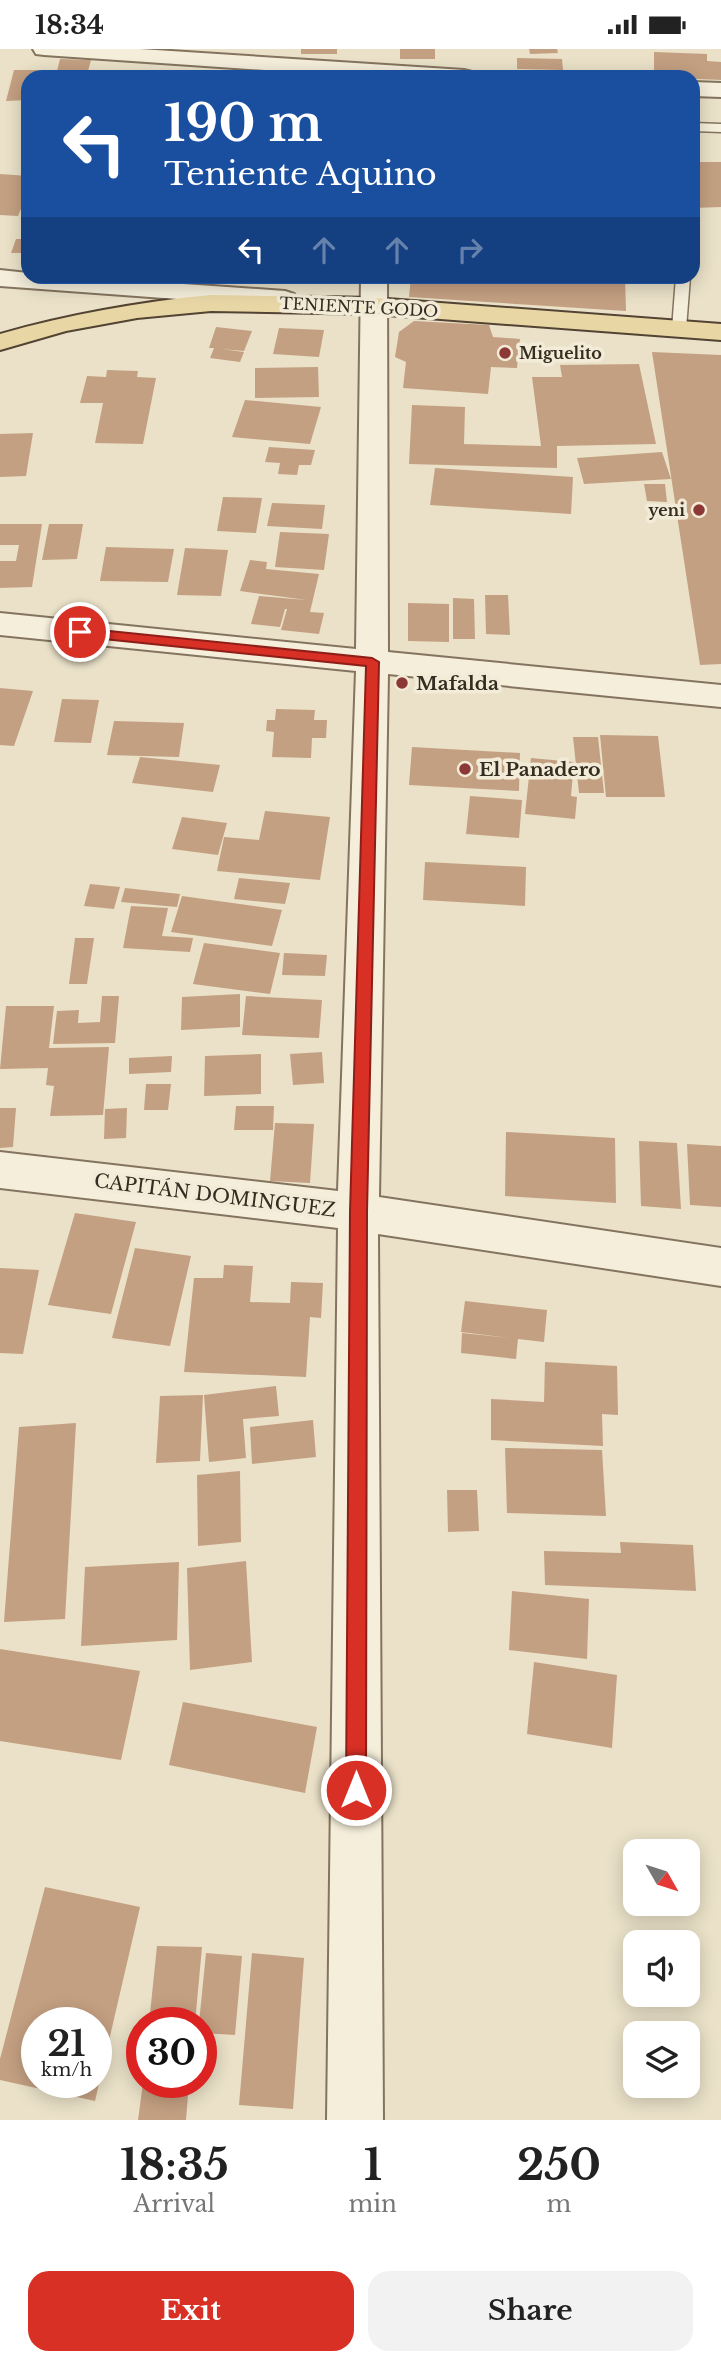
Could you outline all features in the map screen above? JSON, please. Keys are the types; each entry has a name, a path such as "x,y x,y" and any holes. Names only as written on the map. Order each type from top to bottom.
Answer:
{"main road":[{"name":"TENIENTE GODO","path":"0,342 62,324 137,310 374,291 721,332"}],"street":[{"path":"44,49 306,70"},
{"path":"369,70 370,49"},
{"path":"700,89 721,90"},
{"path":"0,278 21,279"},
{"path":"173,284 374,291 372,662 358,1212 355,2120"},
{"path":"0,624 721,696"},
{"name":"CAPITÁN DOMINGUEZ","path":"0,1170 358,1212 721,1267"}],"lane":[{"path":"700,127 721,128"},
{"path":"678,329 682,284"}],"building":[{"path":"301,49 337,49 337,54 301,54"},
{"path":"400,49 435,49 435,59 400,59"},
{"path":"529,49 557,49 558,53 530,54"},
{"path":"654,52 707,54 707,61 721,62 721,80 700,79 700,70 654,70"},
{"path":"517,58 562,59 563,70 517,69"},
{"path":"60,59 91,60 88,70 57,70"},
{"path":"14,70 21,70 21,100 6,101"},
{"path":"700,162 721,162 721,207 700,208"},
{"path":"0,174 21,176 21,209 18,216 0,215"},
{"path":"16,239 21,239 21,253 11,253"},
{"path":"410,284 625,284 626,311 409,297"},
{"path":"414,321 489,325 493,337 520,339 517,368 491,367 488,394 403,388 406,362 395,357 399,332"},
{"path":"216,327 252,331 244,351 221,349 244,352 240,362 210,358 214,348 209,348"},
{"path":"279,328 324,330 319,357 273,354"},
{"name":"yeni","path":"652,352 721,355 721,664 700,665"},
{"path":"639,364 656,444 557,446 557,468 409,464 412,405 465,407 464,444 541,446 532,377 562,377 560,365"},
{"path":"318,367 319,397 255,398 255,368"},
{"path":"107,370 138,371 137,377 156,378 143,444 95,443 103,403 80,403 87,376 106,377"},
{"path":"245,400 321,407 310,444 232,437"},
{"path":"33,433 26,476 0,477 0,434"},
{"path":"269,447 315,450 311,465 299,465 297,475 278,474 280,463 265,462"},
{"path":"662,452 671,479 584,484 577,458"},
{"path":"435,468 573,477 571,514 430,505"},
{"path":"644,484 665,484 667,502 647,501"},
{"path":"223,497 262,498 256,533 217,531"},
{"path":"272,503 325,505 322,529 267,526"},
{"path":"0,524 42,524 32,587 0,588 0,561 16,561 19,545 0,545"},
{"path":"49,524 83,524 77,559 42,560"},
{"path":"280,532 329,534 324,570 275,567"},
{"path":"106,547 174,549 168,582 100,581"},
{"path":"185,548 228,550 221,596 177,595"},
{"path":"250,560 267,562 266,569 319,574 310,612 324,613 319,634 281,630 287,609 280,627 251,624 259,596 307,600 240,591"},
{"path":"485,595 508,595 510,635 486,634"},
{"path":"453,598 474,599 475,639 453,639"},
{"path":"408,603 449,604 449,642 408,641"},
{"path":"0,688 33,691 14,746 0,745"},
{"path":"62,699 99,700 91,743 54,742"},
{"path":"276,709 315,710 314,720 327,720 326,738 312,738 311,758 272,757 274,732 266,731 267,720 275,720"},
{"path":"114,721 184,723 179,757 107,755"},
{"path":"600,735 658,736 665,797 606,797"},
{"path":"573,737 598,737 604,793 579,793"},
{"name":"El Panadero","path":"412,747 520,753 519,791 409,785"},
{"path":"140,757 220,765 213,792 132,783"},
{"path":"531,758 574,762 571,796 577,797 575,819 525,814"},
{"path":"470,796 522,800 519,838 466,834"},
{"path":"265,811 330,817 320,880 217,871 224,837 259,840"},
{"path":"182,817 227,823 218,855 172,849"},
{"path":"425,862 526,867 525,906 423,900"},
{"path":"239,878 290,883 285,904 234,899"},
{"path":"90,884 120,887 114,909 84,906"},
{"path":"125,888 180,894 177,907 121,902"},
{"path":"182,896 282,910 272,946 171,932"},
{"path":"131,906 168,908 162,936 193,938 190,952 123,948"},
{"path":"75,938 94,938 87,984 69,984"},
{"path":"204,943 280,953 270,994 193,984"},
{"path":"284,953 327,955 325,976 282,975"},
{"path":"240,994 240,1027 181,1030 182,997"},
{"path":"102,996 119,996 115,1043 53,1044 57,1011 79,1010 78,1023 100,1022"},
{"path":"246,996 322,1000 319,1038 242,1035"},
{"path":"6,1006 54,1006 49,1048 109,1047 103,1115 50,1116 54,1086 46,1085 48,1068 0,1069"},
{"path":"322,1052 324,1083 293,1085 290,1054"},
{"path":"261,1054 261,1094 204,1096 205,1056"},
{"path":"172,1056 171,1072 129,1074 129,1058"},
{"path":"146,1084 171,1084 168,1110 144,1110"},
{"path":"236,1106 274,1106 273,1130 234,1130"},
{"path":"0,1108 16,1108 13,1147 0,1148"},
{"path":"127,1108 126,1138 104,1139 105,1109"},
{"path":"275,1123 314,1124 310,1183 270,1181"},
{"path":"506,1132 615,1138 616,1203 505,1196"},
{"path":"639,1141 677,1143 681,1209 641,1206"},
{"path":"687,1144 721,1146 721,1207 690,1205"},
{"path":"75,1213 136,1222 111,1314 48,1305"},
{"path":"135,1248 191,1256 170,1346 112,1338"},
{"path":"224,1265 253,1266 250,1302 290,1303 291,1282 323,1283 321,1318 310,1317 306,1377 184,1372 194,1278 223,1278"},
{"path":"0,1268 39,1270 23,1354 0,1353"},
{"path":"465,1301 547,1310 544,1342 518,1339 516,1359 461,1353 462,1333 510,1338 461,1332"},
{"path":"545,1362 617,1366 618,1415 602,1414 603,1446 491,1440 491,1399 544,1402"},
{"path":"276,1386 279,1416 243,1419 246,1458 209,1462 204,1395"},
{"path":"203,1395 200,1461 156,1463 160,1396"},
{"path":"313,1420 316,1457 252,1464 250,1427"},
{"path":"76,1423 65,1619 4,1622 19,1427"},
{"path":"505,1448 602,1450 606,1516 507,1513"},
{"path":"240,1471 241,1542 198,1546 197,1475"},
{"path":"447,1490 477,1490 479,1531 448,1532"},
{"path":"620,1542 693,1545 696,1591 545,1585 544,1551 621,1553"},
{"path":"246,1561 252,1662 190,1670 187,1568"},
{"path":"179,1562 177,1640 81,1646 85,1567"},
{"path":"512,1591 589,1599 587,1659 509,1650"},
{"path":"0,1649 140,1671 121,1760 0,1741"},
{"path":"534,1662 617,1675 612,1748 527,1734"},
{"path":"183,1702 317,1727 305,1793 169,1765"},
{"path":"45,1887 140,1907 112,2028 112,2007 21,2007 21,2085 0,2080 0,2059"},
{"path":"157,1946 202,1947 196,2007 151,2007"},
{"path":"206,1953 242,1956 235,2035 217,2034 217,2007 201,2007"},
{"path":"252,1953 304,1958 293,2109 239,2105"},
{"path":"141,2098 188,2098 186,2120 138,2120"}],"place":[{"name":"Miguelito","path":"505,353"},
{"name":"yeni","path":"699,510"},
{"name":"Mafalda","path":"402,683"},
{"name":"El Panadero","path":"465,769"}],"route":[{"path":"80,632 372,662 358,1212 356,1790"}]}
